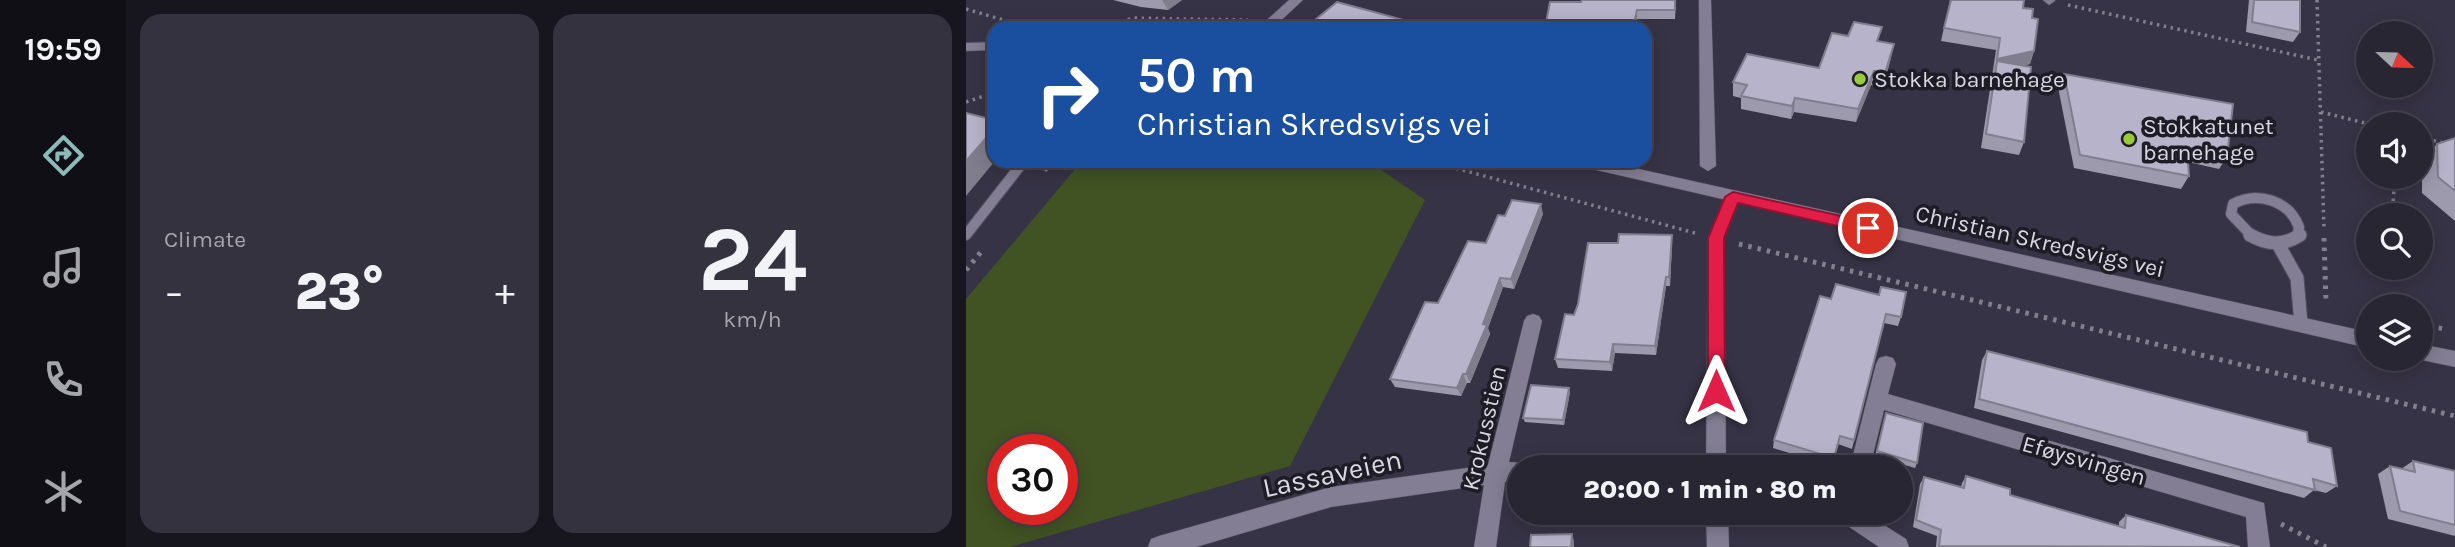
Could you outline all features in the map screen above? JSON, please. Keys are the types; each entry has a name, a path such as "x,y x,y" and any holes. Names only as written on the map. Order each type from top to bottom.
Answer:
{"street":[{"path":"1266,21 1297,0"},
{"path":"1705,0 1708,166"},
{"path":"967,46 987,46"},
{"name":"Christian Skredsvigs vei","path":"1610,168 2356,337"},
{"path":"1716,455 1716,238 1733,197"},
{"name":"Krokusstien","path":"1485,547 1496,474 1534,321"},
{"path":"2433,355 2455,359"},
{"path":"1863,455 1886,364"},
{"name":"Eføysvingen","path":"1875,399 2256,510"},
{"name":"Lassaveien","path":"1159,547 1331,498 1507,472"},
{"path":"2256,510 2259,547"},
{"path":"1717,525 1718,547"},
{"path":"1866,525 1898,547"}],"lane":[{"path":"966,235 1019,168"},
{"path":"2278,244 2292,242 2300,235 2300,224 2291,212 2276,202 2259,197 2244,198 2233,204 2231,214 2237,226 2248,235 2278,244 2297,278 2301,324"}],"path":[{"path":"2317,0 2326,303"},
{"path":"2049,1 2318,60"},
{"path":"966,9 1007,21"},
{"path":"1126,21 1132,18 1197,21"},
{"path":"966,102 987,97"},
{"path":"2321,112 2356,121"},
{"path":"2433,140 2455,146"},
{"path":"1455,168 1698,233"},
{"path":"1735,243 2455,416"},
{"path":"2433,327 2455,332"},
{"path":"2256,510 2326,547"}],"green space":[{"path":"1076,168 1378,168 1425,200 1290,466 1010,547 966,547 966,299"}],"building":[{"path":"1675,0 1675,10 1637,10 1634,21 1546,21 1550,2"},
{"path":"1951,0 2024,0 2023,8 2033,9 2032,18 2038,19 2034,51 1997,59 2000,38 1944,28"},
{"path":"2254,0 2300,0 2300,32 2252,22"},
{"path":"1337,2 1407,21 1314,21"},
{"name":"Stokka barnehage","path":"1854,22 1882,27 1877,41 1894,44 1885,73 1874,71 1858,109 1795,98 1792,106 1741,96 1747,85 1733,82 1747,54 1819,68 1832,33 1848,36"},
{"path":"1997,61 2031,67 2024,142 1986,134"},
{"path":"2064,74 2233,104 2227,157 2187,147 2189,176 2080,155"},
{"path":"966,113 987,118 987,137 966,161"},
{"path":"2455,138 2455,191 2438,177 2437,144"},
{"path":"1512,200 1541,204 1511,279 1500,278 1483,324 1487,325 1466,374 1463,374 1457,388 1390,379 1425,302 1438,303 1468,241 1486,243 1498,215 1505,216"},
{"path":"1619,234 1672,235 1669,277 1666,277 1655,346 1613,344 1610,362 1555,359 1565,314 1574,315 1578,304 1588,243 1618,243"},
{"path":"1836,284 1879,295 1881,287 1906,292 1901,317 1886,314 1854,440 1840,436 1835,455 1824,455 1774,440 1820,296 1831,299"},
{"path":"1987,351 2307,432 2308,442 2331,448 2337,486 2313,479 2315,490 1979,399"},
{"path":"1531,385 1569,388 1563,420 1523,418"},
{"path":"1886,413 1923,423 1917,463 1913,462 1913,455 1890,455 1877,451"},
{"path":"2413,461 2455,471 2455,525 2400,511 2390,466 2415,472"},
{"path":"1966,476 2010,489 2010,495 2125,528 2126,515 2240,547 1939,546 1941,530 1916,520 1924,477 1964,488"},
{"path":"1572,534 1571,547 1530,547 1531,535"}],"place":[{"name":"Stokka barnehage","path":"1860,79"},
{"name":"Stokkatunet barnehage","path":"2129,139"}],"route":[{"path":"1716,391 1716,238 1733,197 1868,228"}]}
